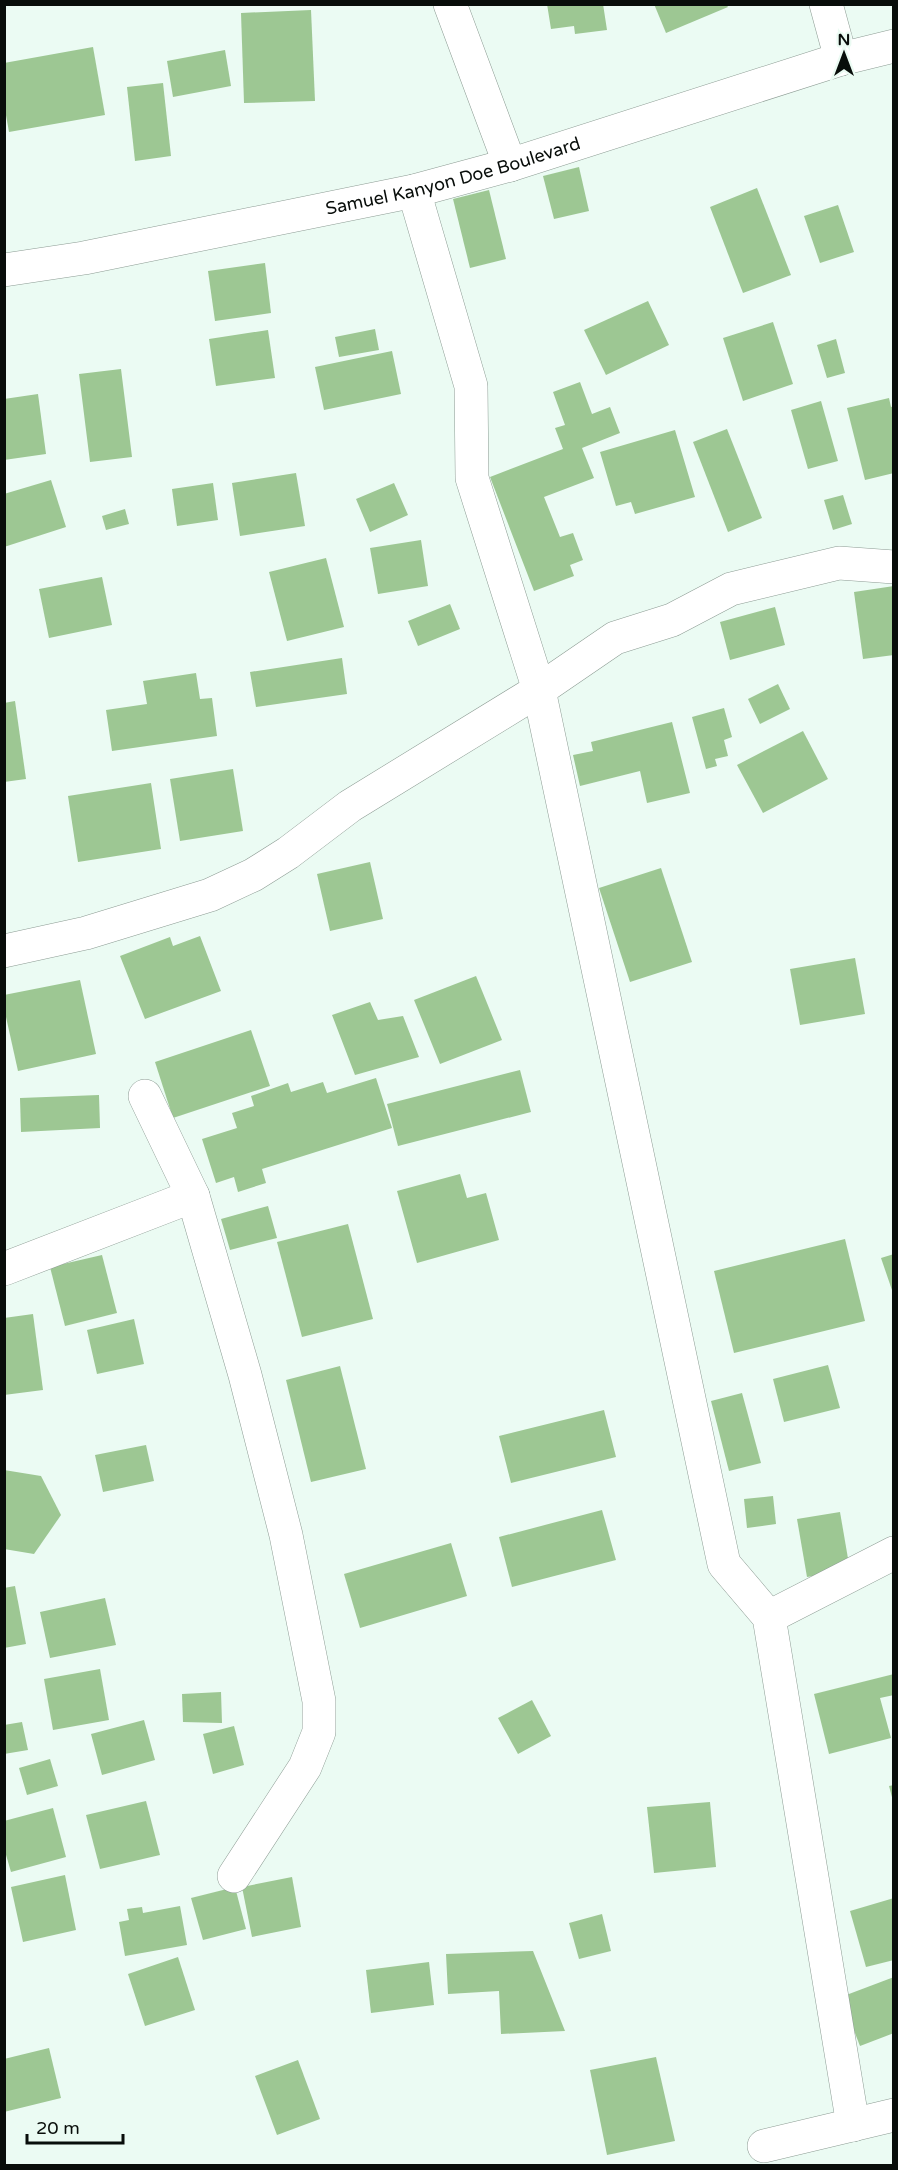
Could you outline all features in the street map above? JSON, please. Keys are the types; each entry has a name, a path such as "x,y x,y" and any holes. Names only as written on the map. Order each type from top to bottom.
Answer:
{"street":[{"path":"450,4 510,165"},
{"path":"826,4 841,59"},
{"name":"Samuel Kanyon Doe Boulevard","path":"4,270 84,258 414,191 510,165 841,59 894,45"},
{"path":"414,191 471,386 472,478 539,690 724,1564 770,1617 853,2125"},
{"path":"4,951 109,926 210,895 253,875 288,853 350,806 539,690 615,638 672,620 731,589 839,563 894,567"},
{"path":"145,1096 193,1196 245,1376 286,1535 319,1701 319,1732 305,1767 234,1876"},
{"path":"4,1269 193,1196"},
{"path":"770,1617 894,1553"},
{"path":"764,2146 894,2115"}],"building":[{"path":"547,4 603,4 607,30 575,34 574,26 551,29"},
{"path":"654,4 726,4 728,7 666,33"},
{"path":"311,10 315,101 244,103 241,13"},
{"path":"93,47 105,115 9,132 4,104 4,63"},
{"path":"225,50 231,86 173,97 167,61"},
{"path":"163,83 171,156 135,161 127,87"},
{"path":"579,167 589,211 554,219 543,176"},
{"path":"757,188 791,275 743,293 710,207"},
{"path":"489,190 506,259 470,268 453,199"},
{"path":"838,205 854,252 820,263 804,216"},
{"path":"265,263 271,313 215,321 208,271"},
{"path":"648,301 669,345 606,375 584,330"},
{"path":"773,322 793,384 743,401 723,338"},
{"path":"375,329 379,350 339,357 335,337"},
{"path":"268,330 275,378 216,386 209,339"},
{"path":"836,339 845,373 827,378 817,345"},
{"path":"392,351 401,394 324,410 315,367"},
{"path":"121,369 132,457 90,462 79,374"},
{"path":"580,382 592,414 610,407 620,433 582,448 594,478 544,497 560,537 573,533 583,560 570,565 574,576 534,591 490,477 563,449 555,428 565,425 553,392"},
{"path":"38,394 46,454 4,460 4,399"},
{"path":"889,398 891,407 894,406 894,473 865,480 847,408"},
{"path":"821,401 838,461 808,469 791,410"},
{"path":"727,429 762,518 728,532 693,442"},
{"path":"675,430 695,497 635,514 631,502 616,506 600,452"},
{"path":"296,473 305,526 240,536 232,483"},
{"path":"51,480 66,527 4,547 4,494"},
{"path":"213,483 218,520 177,526 172,489"},
{"path":"394,483 408,515 370,532 356,499"},
{"path":"843,495 852,524 833,530 824,500"},
{"path":"125,509 129,524 106,530 102,516"},
{"path":"421,540 428,586 378,594 370,548"},
{"path":"326,558 344,627 287,641 269,572"},
{"path":"102,577 112,625 49,638 39,589"},
{"path":"894,586 894,655 863,659 854,592"},
{"path":"450,604 460,629 418,646 408,621"},
{"path":"775,607 785,645 730,660 720,622"},
{"path":"342,658 347,694 256,707 250,672"},
{"path":"196,673 200,699 212,698 217,736 112,751 106,710 147,704 143,681"},
{"path":"778,684 790,709 760,724 748,699"},
{"path":"15,701 26,779 4,782 4,703"},
{"path":"724,708 732,737 724,740 728,756 715,759 717,766 706,769 692,717"},
{"path":"672,722 690,793 647,803 640,771 580,786 573,755 593,751 591,742"},
{"path":"803,731 828,779 763,813 737,765"},
{"path":"233,769 243,831 180,841 170,779"},
{"path":"151,783 161,849 78,862 68,796"},
{"path":"370,862 383,919 330,931 317,874"},
{"path":"661,868 692,962 630,982 599,888"},
{"path":"200,936 221,991 145,1019 120,956 170,937 173,946"},
{"path":"855,958 865,1014 800,1025 790,969"},
{"path":"476,976 502,1040 440,1064 414,1000"},
{"path":"80,980 96,1054 18,1071 4,1008 4,995"},
{"path":"370,1002 378,1020 403,1016 419,1057 355,1075 332,1015"},
{"path":"251,1030 270,1086 173,1118 155,1062"},
{"path":"520,1070 531,1112 398,1146 387,1104"},
{"path":"376,1078 392,1128 262,1169 266,1183 238,1192 234,1177 216,1183 202,1139 237,1128 232,1113 254,1106 251,1096 288,1083 291,1092 323,1082 327,1093"},
{"path":"99,1095 100,1128 21,1132 20,1098"},
{"path":"460,1174 467,1198 486,1193 499,1240 417,1263 397,1191"},
{"path":"268,1206 277,1238 230,1250 221,1219"},
{"path":"348,1224 373,1319 302,1337 277,1242"},
{"path":"845,1239 865,1321 734,1353 714,1271"},
{"path":"894,1254 894,1293 893,1293 881,1258"},
{"path":"102,1255 117,1313 65,1326 50,1267"},
{"path":"33,1314 43,1390 4,1395 4,1318"},
{"path":"134,1319 144,1364 97,1374 87,1330"},
{"path":"828,1365 840,1408 784,1422 773,1379"},
{"path":"340,1366 366,1469 311,1482 286,1380"},
{"path":"742,1393 761,1463 729,1471 711,1401"},
{"path":"604,1410 616,1457 511,1483 499,1436"},
{"path":"146,1445 154,1481 103,1492 95,1455"},
{"path":"4,1470 41,1476 61,1515 34,1554 4,1549"},
{"path":"773,1496 776,1524 747,1528 744,1499"},
{"path":"602,1510 616,1560 512,1587 499,1537"},
{"path":"840,1512 850,1570 807,1577 797,1519"},
{"path":"451,1543 467,1596 360,1628 344,1574"},
{"path":"15,1586 26,1644 4,1648 4,1588"},
{"path":"105,1598 116,1645 50,1658 40,1612"},
{"path":"100,1669 109,1720 53,1730 44,1679"},
{"path":"894,1674 894,1695 880,1698 891,1738 829,1754 814,1694"},
{"path":"221,1692 222,1723 183,1722 182,1694"},
{"path":"532,1700 551,1736 518,1754 498,1718"},
{"path":"144,1720 155,1760 102,1775 91,1734"},
{"path":"22,1722 28,1750 4,1754 4,1725"},
{"path":"234,1726 244,1765 213,1774 203,1734"},
{"path":"50,1759 58,1786 27,1795 19,1768"},
{"path":"894,1785 894,1800 893,1801 889,1786"},
{"path":"146,1801 160,1855 100,1869 86,1815"},
{"path":"710,1802 716,1867 654,1873 647,1807"},
{"path":"53,1808 66,1857 11,1872 4,1848 4,1821"},
{"path":"65,1875 76,1930 23,1942 11,1887"},
{"path":"292,1877 301,1927 252,1937 242,1887"},
{"path":"235,1887 246,1929 203,1940 191,1898"},
{"path":"894,1898 894,1960 866,1967 850,1911"},
{"path":"180,1906 187,1945 125,1956 119,1922 129,1920 127,1909 142,1907 143,1913"},
{"path":"602,1914 611,1951 579,1959 569,1923"},
{"path":"533,1951 565,2031 501,2034 499,1991 448,1994 446,1954"},
{"path":"178,1957 195,2010 145,2026 128,1974"},
{"path":"429,1962 434,2005 371,2013 366,1970"},
{"path":"894,1977 894,2033 860,2046 841,1997"},
{"path":"49,2048 61,2098 4,2112 4,2059"},
{"path":"656,2057 675,2141 607,2155 590,2070"},
{"path":"298,2060 320,2119 277,2135 255,2076"}]}
